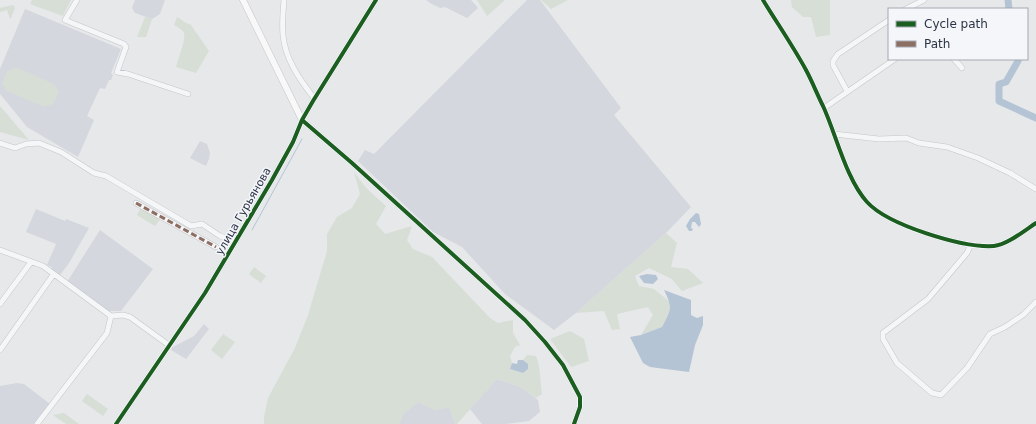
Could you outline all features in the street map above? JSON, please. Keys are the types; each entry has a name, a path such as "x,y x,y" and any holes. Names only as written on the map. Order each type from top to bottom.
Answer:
{"main road":[{"path":"243,0 302,120"}],"street":[{"path":"77,0 65,20 124,44 126,50 117,72 128,74 188,94"},
{"path":"284,0 283,35 287,52 296,73 314,98"},
{"name":"улица Гурьянова","path":"116,424 205,293 293,142 302,120 314,98 376,0"},
{"path":"763,0 806,70 824,108 848,170 860,193 876,210 917,230 949,240 994,246 1003,243 1036,223"},
{"path":"908,8 924,0"},
{"path":"847,91 833,65 833,61 838,54 888,21"},
{"path":"824,108 894,60"},
{"path":"955,60 962,68"},
{"path":"302,120 525,320 563,365 580,397 580,407 574,424"},
{"path":"834,134 879,139 906,138 920,143 947,147 978,158 1010,173 1036,189"},
{"name":"улица Гурьянова","path":"0,143 15,148 26,144 39,143 60,152 94,173 106,176 191,226 202,224 220,236 236,241"},
{"path":"136,203 216,247"},
{"path":"971,244 967,253 928,299 883,333 883,339 898,363 932,393 941,395 967,368 990,334 1005,327 1023,315 1036,302"},
{"path":"0,250 43,266 53,275 111,316 123,315 130,318 170,346"},
{"path":"0,304 31,262"},
{"path":"0,350 53,275"},
{"path":"37,424 107,333 111,316"}],"shaded area":[{"path":"32,0 71,0 63,16 30,4"},
{"path":"135,0 165,0 160,14 152,19 135,13 132,8"},
{"path":"426,0 471,0 478,8 467,18 445,7 440,8"},
{"path":"477,0 505,0 487,16"},
{"path":"527,0 540,0 621,108 614,115 691,207 666,233 576,313 554,330 505,294 462,247 433,232 358,161 365,150 374,154"},
{"path":"541,0 568,0 551,9"},
{"path":"791,0 830,0 830,35 816,37 811,17 803,17 792,7"},
{"path":"13,5 15,8 10,19 7,10 0,12 0,8"},
{"path":"25,9 121,49 111,73 113,75 111,80 109,80 105,89 100,88 87,116 94,120 78,157 27,127 0,94 0,69"},
{"path":"145,17 152,19 146,37 137,37"},
{"path":"177,17 191,25 209,51 196,73 176,67 183,45 184,36 182,30 174,25"},
{"path":"16,67 54,84 59,92 53,104 44,107 7,91 2,84 7,71"},
{"path":"0,106 29,140 0,132"},
{"path":"200,141 207,144 210,153 206,166 190,158"},
{"path":"354,172 366,188 386,206 376,224 385,234 412,226 407,240 413,249 432,257 490,318 498,323 513,320 513,333 520,345 515,347 510,356 512,363 510,369 523,373 528,369 528,364 523,360 527,355 536,356 540,370 542,394 536,398 521,387 497,379 457,424 455,424 449,407 436,411 418,402 403,414 399,424 264,424 268,398 295,348 308,315 327,251 327,234 337,217 352,208 360,194"},
{"path":"141,207 161,218 155,226 137,215"},
{"path":"36,209 65,221 66,219 89,228 69,263 60,275 51,269 52,267 47,265 56,244 26,232"},
{"path":"100,230 153,269 121,311 107,311 67,282"},
{"path":"666,233 677,243 671,267 688,269 703,283 682,291 672,279 649,268 635,276 639,286 654,289 670,302 669,314 662,327 641,335 653,315 648,307 617,314 620,329 612,330 604,311 576,313"},
{"path":"254,267 266,276 261,283 249,274"},
{"path":"204,324 209,329 186,359 171,350 173,347 194,336"},
{"path":"570,331 584,339 589,361 571,367 550,339"},
{"path":"223,334 235,342 222,359 211,350"},
{"path":"497,379 521,387 538,400 540,412 529,421 505,424 482,424 470,409"},
{"path":"17,383 24,384 50,404 34,424 0,424 0,386"},
{"path":"87,394 108,409 103,416 82,401"},
{"path":"418,402 436,410 449,406 455,424 399,424 403,414"},
{"path":"64,413 79,424 66,424 53,415"}],"water":[{"path":"696,213 699,214 701,224 699,227 695,222 692,222 691,228 693,229 692,231 689,231 686,226"},
{"path":"647,274 656,275 658,279 653,284 644,283 639,276"},
{"path":"664,290 691,300 691,315 697,318 703,316 703,325 695,345 689,372 650,367 643,363 630,337 641,335 662,327 670,309 669,301"},
{"path":"518,360 523,360 528,364 528,369 523,373 510,369 512,363 517,364"}],"waterway":[{"path":"1008,0 1009,8"},
{"path":"1018,60 1006,82 999,84 999,101 1036,118"},
{"path":"252,230 302,139"}],"marked path":[{"path":"136,203 216,247"}],"cycle path":[{"path":"116,424 205,293 272,180 313,101 376,0"},
{"path":"763,0 808,74 828,117 847,169 853,181 867,202 877,211 908,227 945,239 980,246 994,246 1004,243 1016,237 1036,223"},
{"path":"302,120 352,163 525,320 545,342 563,365 580,397 580,407 574,424"}]}
